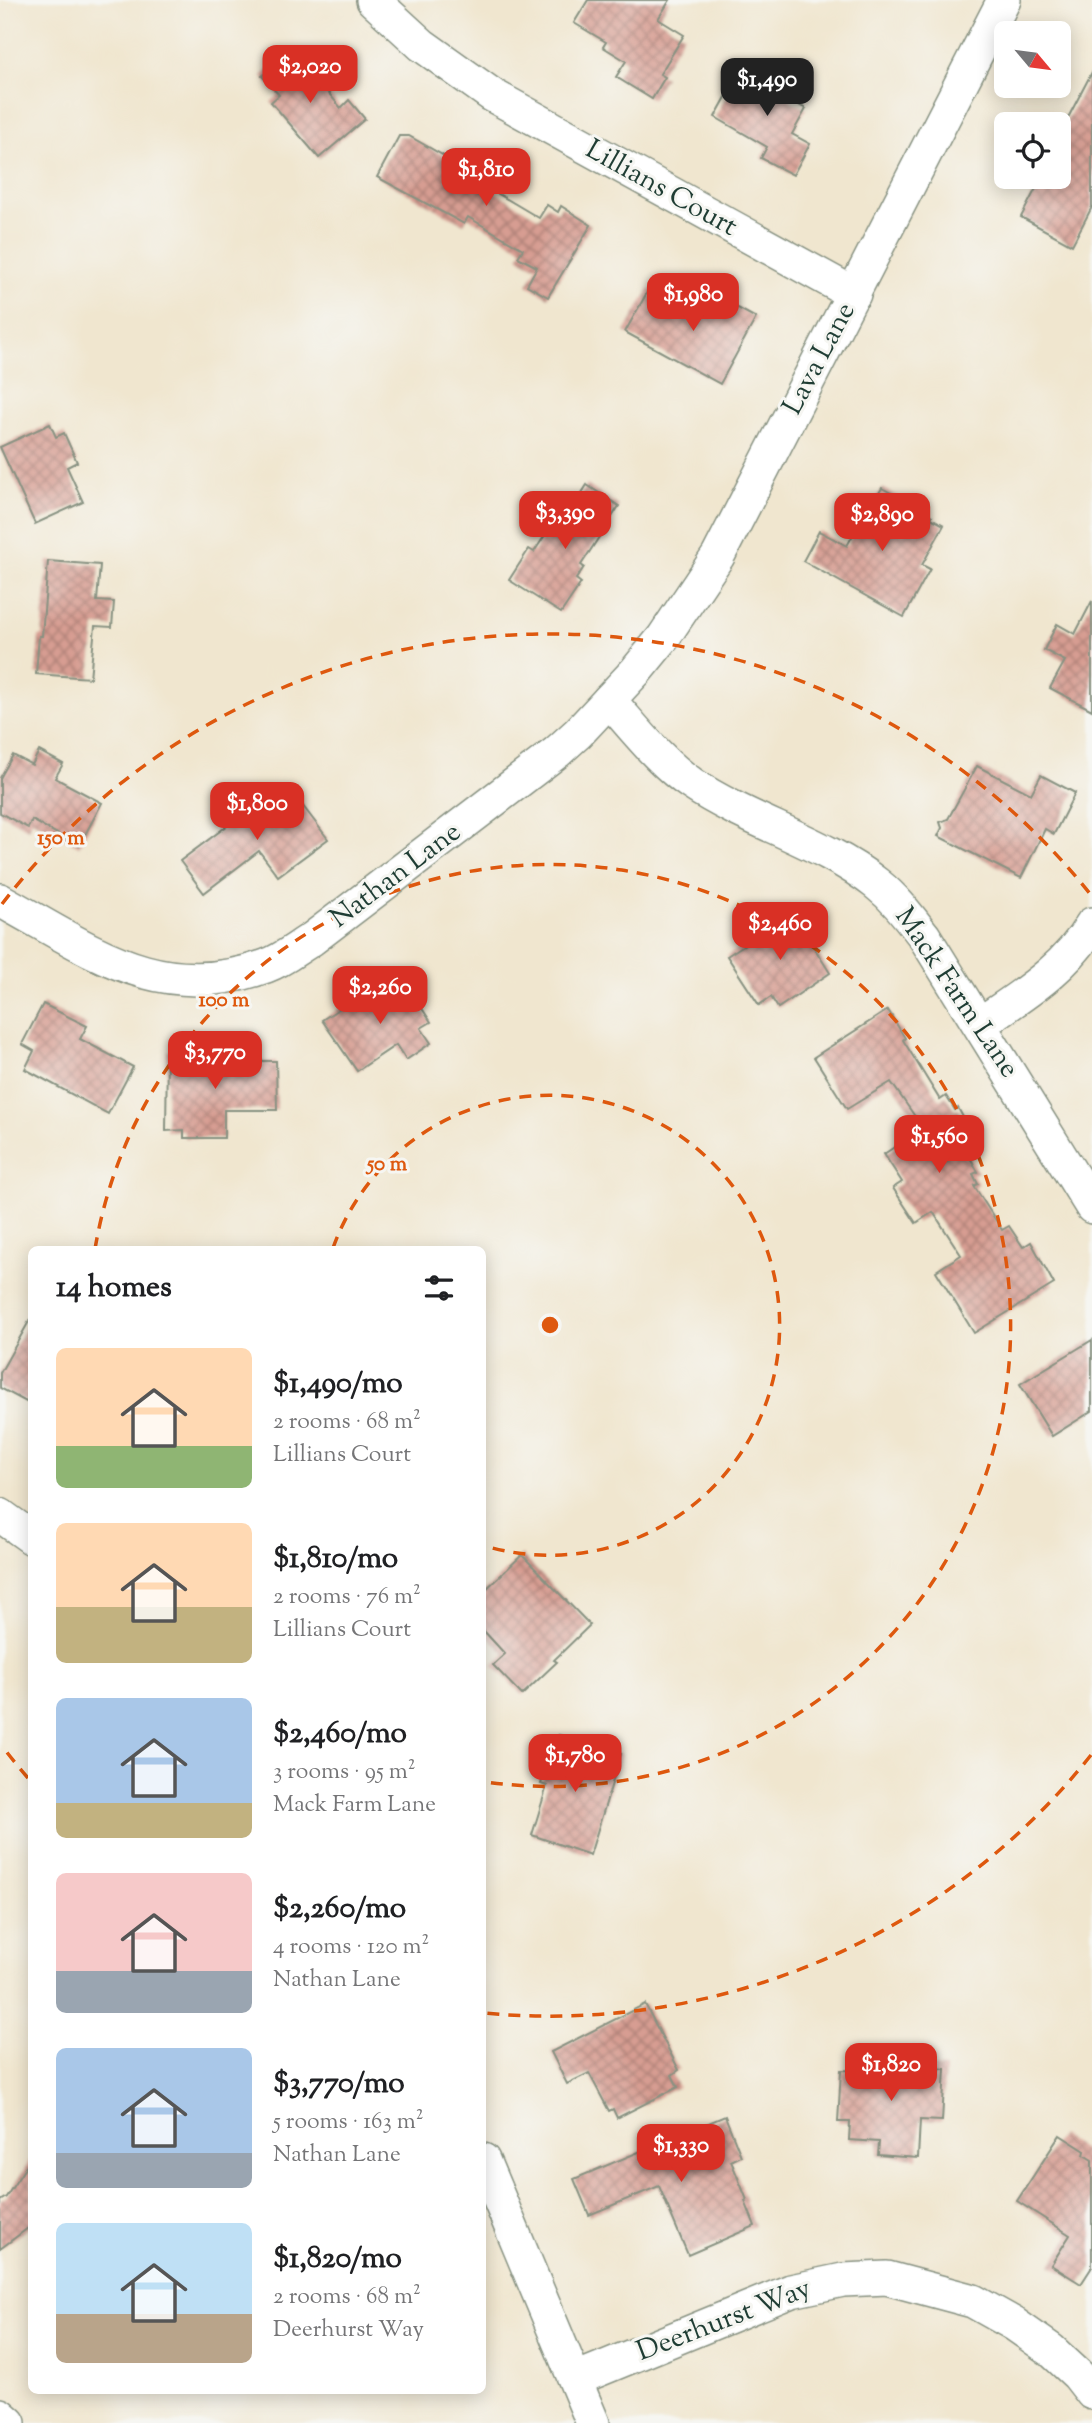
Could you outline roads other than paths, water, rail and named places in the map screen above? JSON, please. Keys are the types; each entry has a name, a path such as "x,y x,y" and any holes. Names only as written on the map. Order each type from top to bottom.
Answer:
{"street":[{"name":"Lillians Court","path":"373,0 422,45 492,95 854,294"},
{"name":"Lava Lane","path":"609,700 663,638 718,556 1004,0"},
{"name":"Nathan Lane","path":"0,900 107,958 135,970 161,977 199,981 248,973 287,956 312,939 556,752 609,700"},
{"name":"Mack Farm Lane","path":"609,700 653,750 690,782 842,862 867,877 894,899 924,936 1092,1207"},
{"path":"980,1024 1050,976 1092,924"},
{"path":"0,1514 28,1535"},
{"path":"486,2167 593,2423"},
{"name":"Deerhurst Way","path":"576,2379 790,2291 843,2280 887,2278 973,2301 1014,2324 1051,2350 1078,2375 1092,2393"},
{"path":"0,2414 9,2423"}]}
